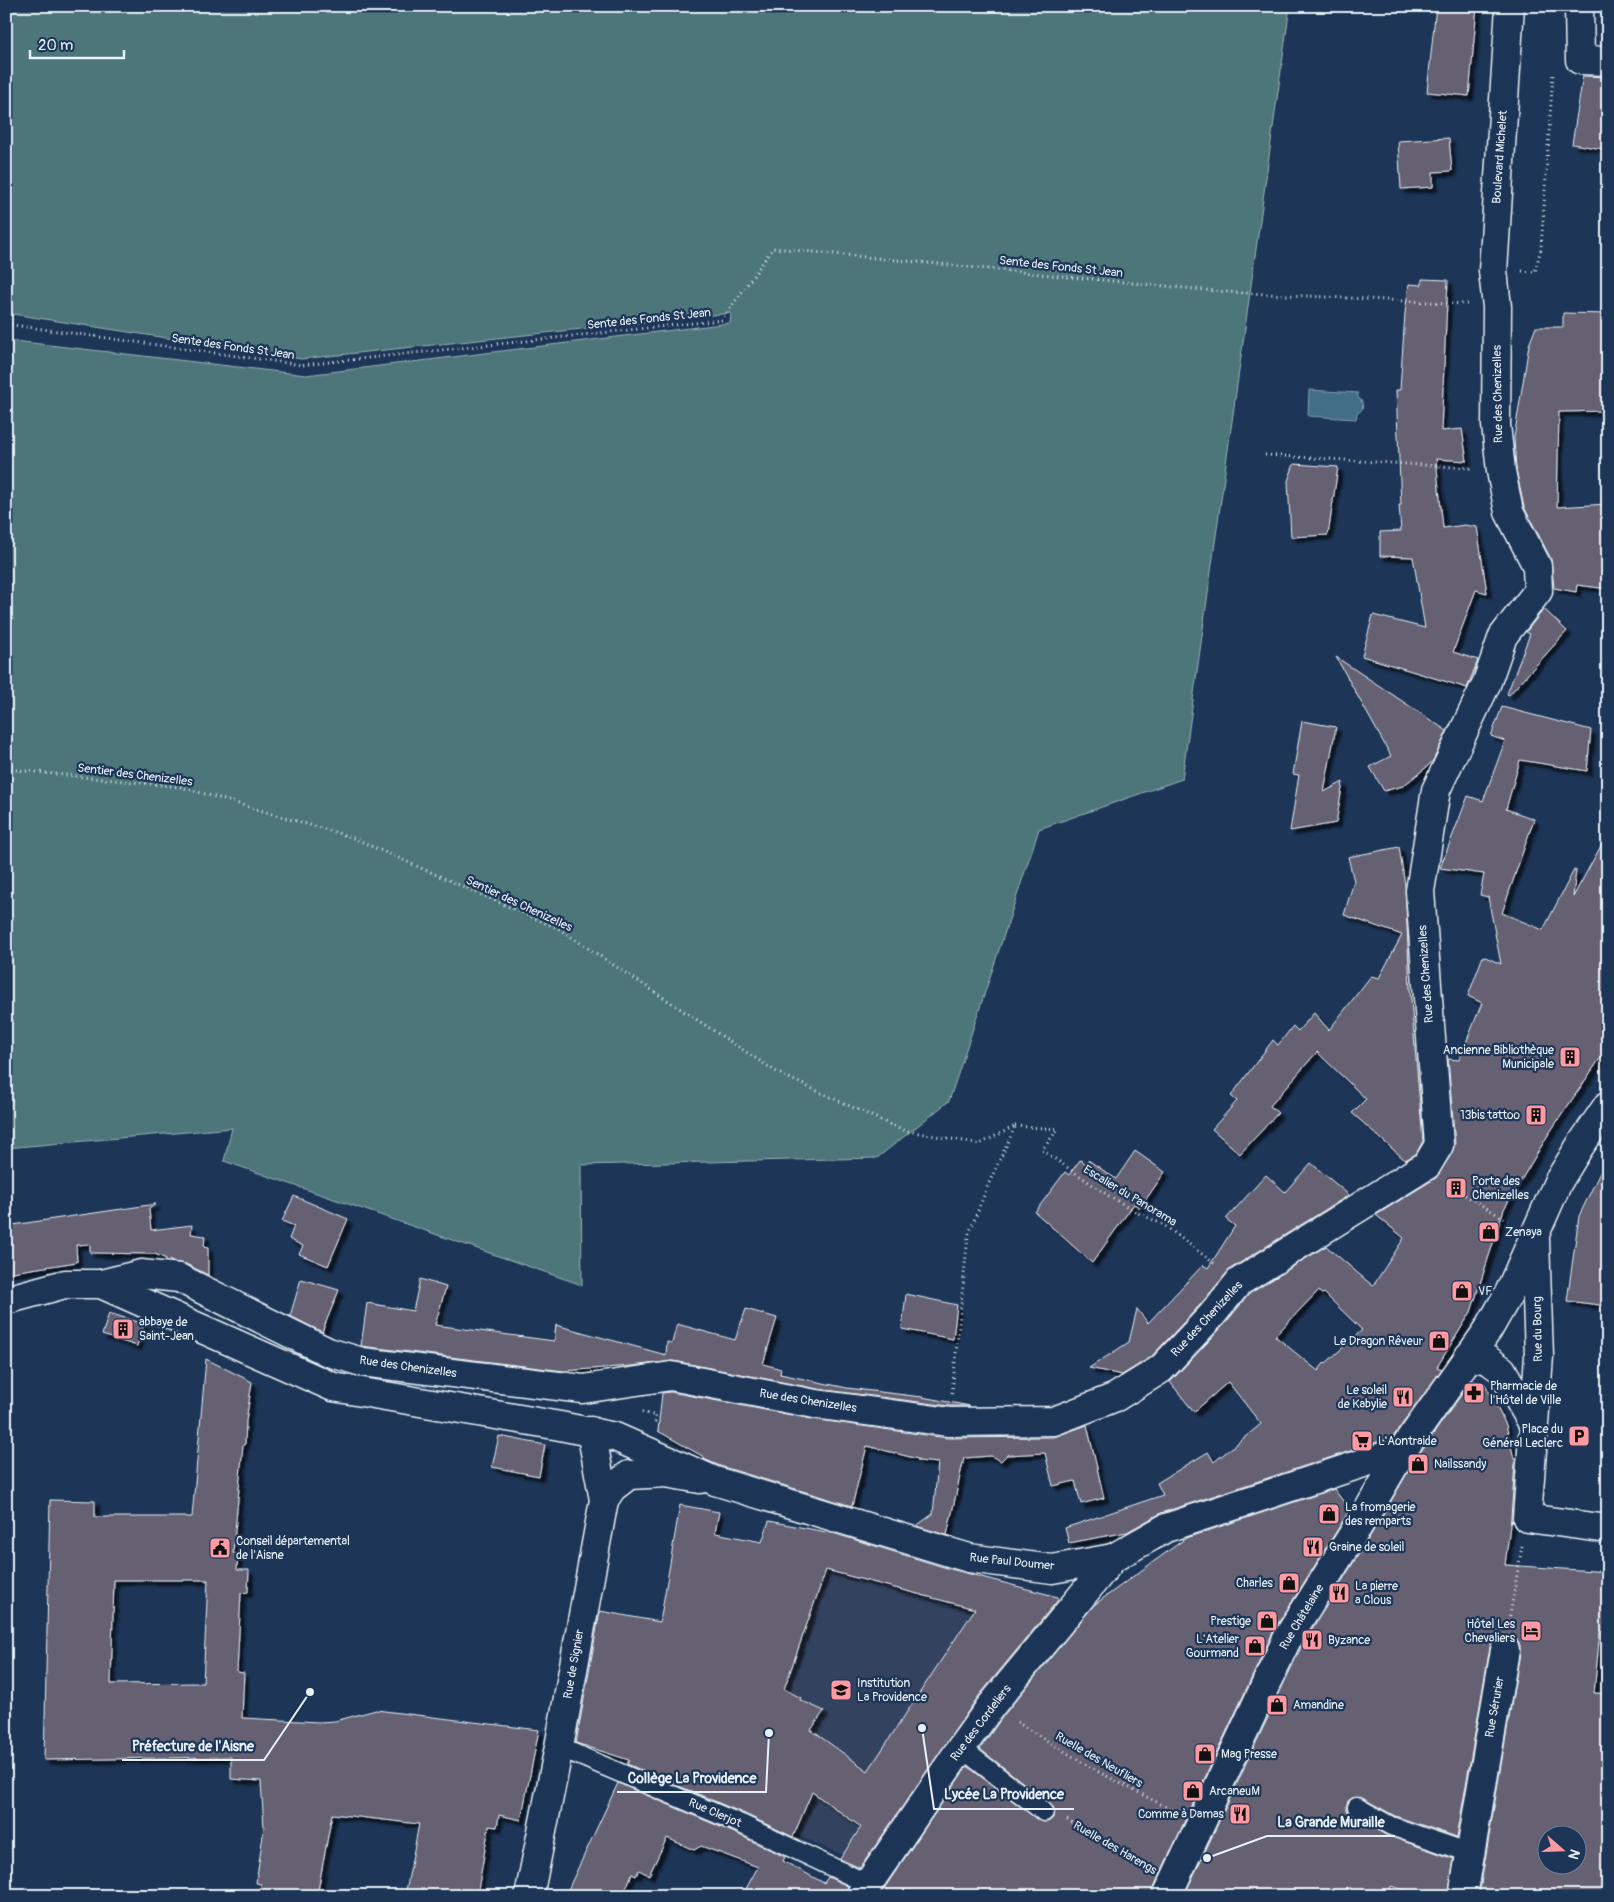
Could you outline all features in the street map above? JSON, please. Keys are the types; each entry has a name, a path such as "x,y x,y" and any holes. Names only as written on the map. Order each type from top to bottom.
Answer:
{"street":[{"name":"Boulevard Michelet","path":"1497,307 1493,271 1510,6"},
{"path":"1579,6 1580,60 1608,61"},
{"name":"Rue des Chenizelles","path":"101,1284 141,1274 179,1278 328,1352 362,1362 583,1388 671,1376 815,1404 949,1422 1054,1421 1116,1397 1161,1368 1212,1315 1239,1282 1427,1165 1439,1146 1420,891 1436,790 1487,682 1503,636 1538,591 1538,566 1509,512 1501,470 1496,425 1497,307"},
{"name":"Rue du Bourg","path":"1469,1356 1488,1330 1509,1293 1558,1182 1608,1105"},
{"name":"Rue du Bourg","path":"1527,1518 1539,1356 1535,1234"},
{"path":"6,1300 65,1284 101,1284"},
{"name":"Rue Paul Doumer","path":"101,1284 333,1387 591,1431 616,1438 716,1481 969,1558 1052,1569 1113,1558 1166,1528 1403,1450"},
{"path":"1469,1356 1488,1360 1502,1370 1533,1424"},
{"name":"Rue Châtelaine","path":"1170,1888 1288,1637 1368,1512 1403,1450 1469,1356"},
{"name":"Rue de Signier","path":"529,1896 559,1747 604,1500 591,1431"},
{"path":"604,1500 612,1488 628,1475 666,1473 716,1481"},
{"path":"1527,1518 1608,1529"},
{"name":"Rue des Cordeliers","path":"864,1890 992,1706 1113,1558"},
{"name":"Rue Sérurier","path":"1463,1896 1505,1650"}],"lane":[{"name":"Rue Clerjot","path":"559,1747 741,1824 864,1890"},
{"path":"961,1748 1044,1812"},
{"path":"1357,1807 1391,1826 1470,1853"}],"path":[{"path":"1541,248 1554,69"},
{"name":"Sente des Fonds St Jean","path":"6,324 302,365 722,320 773,248 1226,292 1497,307"},
{"path":"1265,455 1501,470"},
{"name":"Sentier des Chenizelles","path":"6,770 181,787 351,837 559,929 778,1073 902,1130 980,1144 1015,1126"},
{"path":"949,1422 968,1236 988,1185 1015,1126"},
{"name":"Escalier du Panorama","path":"1015,1126 1058,1129 1042,1150 1108,1196 1164,1225 1239,1282"},
{"path":"1465,1195 1501,1218"},
{"path":"1505,1650 1527,1518"},
{"name":"Ruelle des Neufliers","path":"992,1706 1093,1769 1199,1825"},
{"name":"Ruelle des Harengs","path":"1044,1812 1053,1811 1120,1853 1170,1888"}],"shaded area":[{"path":"1309,390 1358,393 1358,398 1362,404 1361,411 1357,413 1356,419 1308,416"},
{"name":"Institution La Providence","path":"769,1521 1058,1597 1058,1611 1027,1634 1010,1656 870,1861 861,1863 787,1831 762,1542"}],"green space":[{"path":"6,6 1290,6 1182,779 1039,829 949,1101 877,1158 581,1165 582,1285 224,1161 232,1128 6,1148 6,340 306,375 730,323 731,313 301,359 6,313"}],"building":[{"path":"1436,6 1477,6 1469,96 1427,92"},
{"path":"1583,76 1608,77 1608,118 1606,118 1603,149 1572,144"},
{"path":"1449,138 1452,171 1433,172 1433,187 1401,189 1398,141"},
{"path":"1422,279 1448,280 1441,431 1462,429 1467,461 1436,459 1443,528 1465,525 1477,527 1487,593 1476,590 1453,652 1478,660 1467,688 1362,656 1373,615 1425,628 1413,557 1380,556 1380,532 1401,531 1396,390 1400,390 1405,313 1409,284 1422,285"},
{"path":"1563,313 1608,314 1608,411 1559,412 1557,507 1608,504 1608,589 1577,585 1576,592 1554,588 1551,559 1524,507 1516,469 1514,438 1529,345 1536,327 1563,327"},
{"path":"1294,464 1338,467 1328,535 1291,537 1288,481"},
{"path":"1544,609 1567,631 1509,695 1507,694 1530,634 1526,632"},
{"path":"1336,657 1447,731 1434,759 1403,786 1384,791 1370,767 1391,756"},
{"path":"1502,707 1591,730 1587,771 1520,760 1506,809 1534,819 1502,913 1543,930 1574,870 1576,870 1573,897 1608,833 1608,1051 1599,1060 1548,1135 1504,1209 1471,1312 1437,1367 1442,1369 1393,1437 1161,1513 1127,1532 1069,1543 1065,1528 1163,1495 1157,1483 1208,1452 1214,1462 1261,1424 1228,1382 1194,1412 1170,1382 1223,1326 1249,1294 1326,1246 1373,1286 1404,1238 1376,1215 1436,1178 1452,1153 1455,1144 1448,1059 1459,1060 1482,1003 1468,996 1483,956 1501,964 1488,897 1480,895 1484,874 1440,868 1468,796 1483,801 1505,741 1491,736","holes":["1318,1291 1322,1294 1324,1293 1362,1330 1325,1362 1318,1371 1275,1336"]},
{"path":"1302,721 1336,727 1324,792 1343,782 1336,823 1290,831 1299,775 1293,774"},
{"path":"1399,847 1405,885 1410,989 1423,1141 1416,1154 1405,1160 1352,1113 1366,1099 1317,1052 1270,1106 1278,1113 1240,1154 1212,1129 1237,1101 1231,1096 1273,1040 1278,1045 1293,1026 1298,1031 1314,1013 1329,1030 1371,976 1379,978 1402,935 1344,915 1354,881 1348,857"},
{"path":"1135,1151 1165,1172 1140,1208 1134,1204 1092,1263 1035,1212 1065,1172 1069,1175 1080,1160 1085,1163 1088,1160 1116,1179"},
{"path":"1608,1156 1608,1306 1567,1301 1579,1216"},
{"path":"1311,1163 1349,1195 1230,1269 1200,1305 1151,1357 1122,1375 1089,1368 1129,1342 1137,1309 1148,1323 1203,1265 1208,1268 1235,1226 1226,1219 1266,1175 1285,1192"},
{"path":"294,1196 348,1219 328,1266 299,1254 303,1246 289,1239 294,1226 282,1221"},
{"path":"156,1204 149,1209 151,1230 192,1225 191,1234 205,1236 204,1247 208,1248 208,1275 186,1264 173,1262 155,1254 90,1253 90,1244 76,1245 77,1262 6,1273 6,1226"},
{"path":"301,1279 339,1290 322,1332 290,1316"},
{"path":"420,1279 446,1287 435,1325 554,1341 556,1325 666,1355 667,1342 672,1343 677,1324 735,1340 746,1309 777,1318 763,1364 781,1369 780,1374 847,1388 922,1397 970,1406 950,1406 818,1389 674,1361 564,1371 361,1346 367,1303 413,1311"},
{"path":"906,1294 957,1305 953,1339 902,1329"},
{"name":"abbaye de Saint-Jean","path":"109,1313 144,1324 137,1346 102,1335"},
{"path":"206,1359 252,1382 246,1421 245,1444 243,1445 233,1553 238,1554 237,1570 249,1570 248,1592 241,1593 237,1672 244,1673 242,1718 319,1722 335,1721 376,1710 539,1730 521,1820 499,1815 497,1827 489,1826 477,1896 405,1896 419,1824 332,1814 317,1896 259,1896 261,1884 256,1883 264,1828 261,1781 231,1779 231,1757 44,1760 50,1500 95,1501 95,1517 192,1517","holes":["114,1580 208,1580 203,1683 111,1684"]},
{"path":"1472,1380 1485,1384 1506,1425 1515,1463 1505,1565 1608,1572 1608,1633 1600,1631 1594,1693 1608,1694 1608,1896 1479,1896 1520,1653 1520,1645 1515,1638 1507,1635 1499,1636 1493,1640 1490,1647 1457,1837 1395,1816 1362,1798 1352,1798 1348,1801 1346,1807 1352,1816 1386,1835 1454,1859 1448,1896 1425,1896 1391,1886 1389,1896 1184,1896 1302,1645 1380,1520 1416,1458"},
{"path":"671,1392 812,1419 947,1438 1054,1437 1087,1425 1104,1498 1081,1504 1075,1481 1053,1486 1045,1453 1007,1455 1001,1461 991,1456 964,1458 947,1535 953,1537 916,1526 933,1514 938,1463 918,1461 918,1459 867,1446 852,1506 720,1466 704,1459 704,1457 658,1431 662,1393"},
{"path":"499,1436 545,1445 539,1476 492,1467"},
{"path":"1334,1489 1350,1510 1274,1630 1153,1889 1152,1896 879,1896 967,1766 1038,1820 1048,1822 1053,1818 1054,1808 1050,1804 980,1749 1003,1716 1094,1605 1186,1538"},
{"name":"Institution La Providence","path":"680,1505 719,1512 715,1533 762,1542 769,1521 836,1534 947,1568 1058,1597 1058,1600 978,1697 860,1868 840,1859 861,1827 812,1792 793,1837 745,1814 627,1764 629,1760 576,1743 600,1611 660,1622","holes":["826,1570 975,1609 868,1771 811,1730 824,1711 800,1700 801,1698 784,1689"]},
{"path":"618,1783 737,1834 785,1857 783,1861 824,1883 828,1877 848,1886 845,1896 742,1896 758,1867 701,1846 694,1850 667,1838 649,1875 639,1870 636,1876 632,1874 623,1896 565,1896"}],"place":[{"name":"Ancienne Bibliothèque Municipale","path":"1570,1057"},
{"name":"13bis tattoo","path":"1536,1115"},
{"name":"Porte des Chenizelles","path":"1456,1188"},
{"name":"Zenaya","path":"1489,1232"},
{"name":"VF","path":"1462,1291"},
{"name":"abbaye de Saint-Jean","path":"123,1329"},
{"name":"Le Dragon Rêveur","path":"1439,1341"},
{"name":"Pharmacie de l'Hôtel de Ville","path":"1474,1393"},
{"name":"Le soleil de Kabylie","path":"1403,1397"},
{"name":"Place du Général Leclerc","path":"1579,1436"},
{"name":"L'Aontraide","path":"1362,1441"},
{"name":"Nailssandy","path":"1418,1464"},
{"name":"La fromagerie des remparts","path":"1329,1514"},
{"name":"Graine de soleil","path":"1313,1547"},
{"name":"Conseil départemental de l'Aisne","path":"220,1548"},
{"name":"Charles","path":"1289,1583"},
{"name":"La pierre a Clous","path":"1339,1593"},
{"name":"Prestige","path":"1267,1621"},
{"name":"Hôtel Les Chevaliers","path":"1531,1631"},
{"name":"Byzance","path":"1312,1640"},
{"name":"L'Atelier Gourmand","path":"1255,1646"},
{"name":"Institution La Providence","path":"841,1690"},
{"name":"Préfecture de l'Aisne","path":"310,1692"},
{"name":"Amandine","path":"1277,1705"},
{"name":"Lycée La Providence","path":"922,1728"},
{"name":"Collège La Providence","path":"769,1733"},
{"name":"Mag Presse","path":"1205,1754"},
{"name":"ArcaneuM","path":"1193,1791"},
{"name":"Comme à Damas","path":"1240,1814"},
{"name":"La Grande Muraille","path":"1207,1858"}]}
